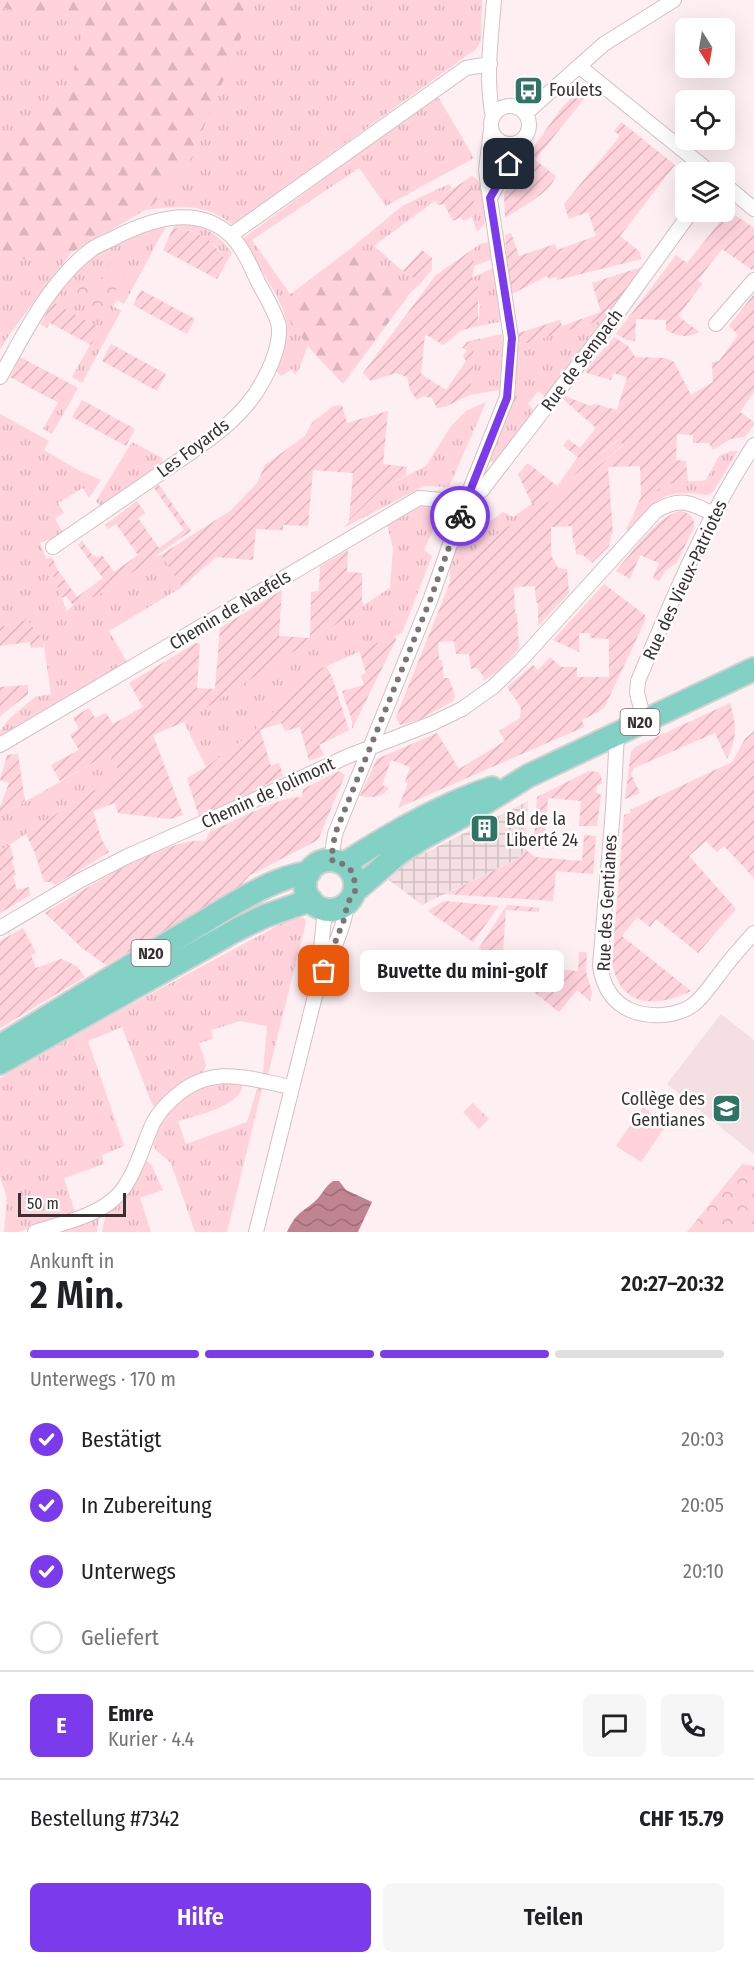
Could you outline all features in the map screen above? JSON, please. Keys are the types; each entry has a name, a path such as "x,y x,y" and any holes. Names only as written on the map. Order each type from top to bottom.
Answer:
{"main road":[{"name":"N20","path":"0,1063 265,916 334,901 399,853 528,776 754,669"},
{"name":"N20","path":"0,1046 228,907 279,881 309,873 318,864 337,862 464,797 528,776"},
{"path":"309,873 306,887 334,901 354,876 337,862"}],"street":[{"path":"337,862 335,834 431,598 465,502 507,398 512,338 486,170 492,123 490,64 494,0"},
{"path":"525,114 617,34 674,0"},
{"path":"231,236 466,68 490,64"},
{"path":"580,67 698,162"},
{"path":"508,106 518,108 525,114 529,124 526,135 518,142 509,144 499,141 492,123 499,110 508,106"},
{"path":"490,198 518,142"},
{"path":"735,193 754,209"},
{"name":"Les Foyards","path":"0,377 23,335 58,281 92,249 130,230 162,219 186,216 210,223 231,236 248,261 279,326 277,349 264,380 248,404 221,431 53,547"},
{"name":"Rue de Sempach","path":"465,502 482,490 609,325 684,222"},
{"path":"716,324 754,280"},
{"name":"Rue des Vieux-Patriotes","path":"644,720 637,693 638,681 669,607 713,514 754,445"},
{"name":"Chemin de Naefels","path":"0,745 419,498 465,502"},
{"name":"Chemin de Jolimont","path":"0,928 128,856 241,807 346,757 462,709 493,687 520,661 656,511 668,504 682,501 713,514"},
{"name":"Rue des Gentianes","path":"617,733 600,966 601,977 612,997 628,1009 649,1015 682,1010 693,1004 705,992 754,933"},
{"path":"256,1232 317,988 334,901"},
{"path":"317,988 345,917 334,901"},
{"path":"36,1232 83,1216 110,1202 130,1175 161,1111 188,1087 202,1080 226,1075 291,1087"}],"shaded area":[{"path":"528,801 525,849 521,857 422,905 389,880 405,863"},
{"name":"Collège des Gentianes","path":"721,1014 754,1040 754,1154 667,1084"}],"green space":[{"path":"0,0 259,0 255,4 191,158 152,206 71,253 0,262 0,138 68,93 86,18 0,8"},
{"path":"259,0 482,0 481,41 476,49 232,225 213,212 191,207 145,210 152,206 191,158 255,4"},
{"path":"0,8 86,18 68,93 0,138"},
{"path":"576,92 587,95 535,160 556,176 541,195 505,218 504,195 509,182 560,110"},
{"path":"437,95 474,158 386,206 359,168 252,240 290,294 284,299 291,324 308,345 295,375 292,369 281,376 275,370 286,341 286,319 277,296 241,240"},
{"path":"621,122 675,165 620,236 640,252 641,259 557,280 557,277 549,279 547,276 512,294 509,289 505,235 511,233 519,256 555,244 557,250 596,236 588,212 569,219 564,204 620,136 614,131"},
{"path":"471,176 479,182 482,188 486,208 486,220 477,232 472,217 475,201 465,181"},
{"path":"465,181 474,198 472,217 463,221 461,217 453,221 444,204 438,205 435,200"},
{"path":"449,184 452,188 374,246 399,268 421,283 411,292 354,246 402,206"},
{"path":"735,215 754,228 754,267 752,270 722,249 698,280 702,284 678,316 699,332 686,336 678,335 666,330 666,320 636,319 635,341 627,340 616,334 676,255 687,263 719,223 735,222"},
{"path":"163,223 166,226 124,304 117,300 113,306 121,311 82,383 72,377 101,326 53,302 64,284 93,254"},
{"path":"190,223 209,231 223,242 232,253 227,261 217,247 193,231 173,228 175,225"},
{"path":"173,228 199,234 210,241 227,261 217,279 163,250"},
{"path":"489,242 493,259 474,266 473,249"},
{"path":"354,246 411,292 343,384 291,324 284,299"},
{"path":"473,249 472,278 478,286 478,326 462,330 443,345 425,334 421,374 446,390 466,361 463,356 467,350 462,348 467,342 474,340 473,372 469,395 445,407 437,408 432,398 423,396 417,400 410,390 407,377 396,373 371,381 363,373 435,276"},
{"path":"422,250 432,258 432,269 421,283 403,271"},
{"path":"71,253 9,335 0,350 0,262"},
{"path":"110,262 126,271 103,314 73,299 86,275 99,282"},
{"path":"648,265 602,320 514,347 515,334 560,320 562,326 601,312 592,283"},
{"path":"493,268 501,303 501,316 499,322 478,326 480,306 472,278"},
{"path":"141,290 195,319 187,334 133,305"},
{"path":"754,294 754,392 740,412 754,422 754,425 745,437 730,439 713,450 709,443 693,443 693,435 677,434 676,460 686,461 688,482 662,487 642,504 631,519 641,497 640,466 608,467 613,534 611,534 609,546 592,563 583,555 576,554 572,526 551,527 551,555 558,568 567,569 569,593 538,626 535,586 514,587 519,649 498,671 483,681 484,677 477,668 471,669 469,654 456,654 454,641 438,642 439,660 442,660 444,678 449,678 455,696 453,701 419,720 400,725 396,717 457,565 463,558 504,529 574,486 624,445 617,440 577,473 532,504 518,474 529,464 557,486 578,457 563,446 568,439 580,448 596,428 563,399 565,396 590,406 595,404 617,410 627,377 613,373 611,380 585,371 614,337 628,346 635,357 665,358 674,362 691,395 713,382 712,362 719,361 738,335 729,326"},
{"path":"53,302 93,324 102,326 91,345 50,323 47,328 40,324"},
{"path":"602,320 545,396 538,391 528,404 534,410 493,463 488,460 502,431 512,397 514,347"},
{"path":"502,334 504,363 499,390 469,395 473,372 474,340"},
{"path":"111,344 166,374 157,391 102,361"},
{"path":"20,357 69,383 59,403 10,377"},
{"path":"69,383 78,388 52,434 43,429"},
{"path":"82,400 135,429 126,446 72,417"},
{"path":"486,402 449,487 424,486 343,528 384,487 426,466 451,426 466,411"},
{"path":"342,405 347,423 388,411 383,464 407,467 406,475 384,487 349,521 353,473 313,470 308,526 283,525 283,530 256,529 253,560 216,557 182,587 161,555 230,511 257,483 265,465 305,436 312,423 333,406"},
{"path":"0,414 49,441 44,450 78,470 101,480 89,498 83,488 58,503 64,513 55,518 63,534 40,543 67,611 73,605 96,596 154,557 161,555 182,587 109,631 127,662 0,740 0,731 10,718 35,697 51,694 43,640 27,620 0,627"},
{"path":"618,440 624,444 574,486 504,529 457,565 450,583 450,561 454,548 503,512 513,517 577,473"},
{"path":"132,442 162,458 162,462 101,507 96,501"},
{"path":"738,451 713,492 708,495 680,493 662,498 629,532 626,529 650,494 676,481 706,480 719,456"},
{"path":"159,485 191,531 96,596 73,605 66,596 62,598 46,559 52,557 57,569 77,597 103,578 78,545 82,541 93,556 97,558 102,555 114,572 138,555 116,524 108,529 105,525 137,501 145,513 138,518 159,548 184,530 154,488"},
{"path":"424,505 438,508 433,530 424,550 432,556 402,633 315,671 280,708 262,720 254,732 206,767 184,722 390,588 393,548 387,525"},
{"path":"682,511 694,521 694,527 677,562 665,571 659,581 653,578 659,563 640,555 630,579 616,571 655,526 673,513"},
{"path":"348,550 347,572 362,573 364,606 184,722 153,735 183,815 170,819 118,813 115,803 93,811 101,838 109,852 55,885 44,882 26,834 74,802 121,775 109,754 60,781 51,765 79,750 70,735 79,729 73,718 89,708 95,718 106,713 113,724 143,707 129,683 196,643 200,644 197,688 215,689 220,628 282,590 279,636 310,638 311,592 319,591 320,566"},
{"path":"604,584 645,615 645,621 605,706 582,720 584,727 398,808 408,783 405,782 410,767 391,760 382,785 389,788 383,794 376,796 360,796 377,759 437,733 459,769 505,741 499,731 520,718 521,707 507,687 533,665 538,670 550,657 561,667 577,667 577,677 609,677 609,639 590,638 590,633 579,633 579,652 553,640"},
{"path":"27,620 43,640 43,647 31,648 30,642 0,646 0,627"},
{"path":"395,636 396,640 352,729 352,721 342,691 364,685 361,675 366,673 359,650"},
{"path":"326,666 332,677 349,730 319,745 324,755 309,761 300,727 285,731 281,723 260,730 271,766 279,763 283,776 253,791 253,796 200,820 187,778 254,732 262,720 280,708 315,671"},
{"path":"28,685 28,694 0,716 0,687"},
{"path":"730,703 735,731 727,759 715,733 634,768 631,774 640,793 625,799 631,752 635,747"},
{"path":"754,731 754,878 724,846 717,852 706,841 689,856 736,909 698,953 656,919 650,927 637,917 622,936 691,991 665,1000 642,1000 632,996 623,989 612,963 624,815 631,813 630,810 732,762 745,739"},
{"path":"18,754 25,801 0,816 0,807 9,783 0,780 7,755"},
{"path":"109,754 121,775 74,802 0,851 0,816"},
{"path":"339,771 345,775 318,840 250,875 238,888 106,965 82,948 45,913 146,856 188,842 205,841 210,831 269,805 302,797 303,789"},
{"path":"589,771 598,772 601,776 602,783 597,786 596,792 601,795 597,826 579,826 581,801 548,798 544,849 537,848 534,840 537,797"},
{"path":"584,835 596,836 593,874 556,871 553,901 446,894 521,857 525,849 535,857 582,861"},
{"path":"10,845 16,875 13,876 17,890 29,887 30,895 0,913 0,851"},
{"path":"444,901 499,906 473,942 428,911"},
{"path":"507,905 539,908 539,912 506,910 502,966 479,948"},
{"path":"304,918 306,922 268,1074 263,1073 267,1026 240,1021 211,1030 213,1039 199,1043 206,1065 203,1074 174,1088 156,1109 122,1027 88,1041 124,1146 102,1155 104,1164 64,1178 75,1212 19,1232 4,1232 7,1198 0,1177 0,1078 108,1017 290,919"},
{"path":"23,928 36,953 31,955 36,968 61,959 77,966 85,977 0,1028 0,941"},
{"path":"579,952 587,952 586,972 592,992 590,1001 577,990 559,1012 522,983 525,980 542,980 542,969 578,971"},
{"path":"230,1080 242,1084 241,1091 236,1098 206,1113 178,1121 186,1144 247,1122 257,1089 263,1085 227,1232 195,1232 171,1163 156,1150 153,1144 164,1117 180,1099 202,1087"},
{"path":"473,1103 489,1119 479,1129 463,1112"},
{"path":"643,1107 667,1124 641,1162 616,1146"},
{"path":"145,1160 151,1164 163,1190 140,1198 151,1232 102,1232 106,1213 126,1197 135,1184"},
{"path":"742,1164 754,1166 754,1232 687,1232"},
{"path":"99,1216 97,1232 55,1232"}],"water":[{"path":"333,1181 339,1181 346,1190 372,1202 358,1232 287,1232 298,1215"}],"way so far":[{"path":"324,971 345,917 347,904 355,891 354,876 350,869 338,861 331,860 335,834 431,598 460,516"}],"place":[{"name":"Foulets","path":"528,90"},
{"name":"Bd de la Liberté 24","path":"485,829"},
{"name":"Buvette du mini-golf","path":"324,971"},
{"name":"Collège des Gentianes","path":"726,1109"}],"route":[{"path":"460,516 507,398 512,338 490,198 509,164"}]}
